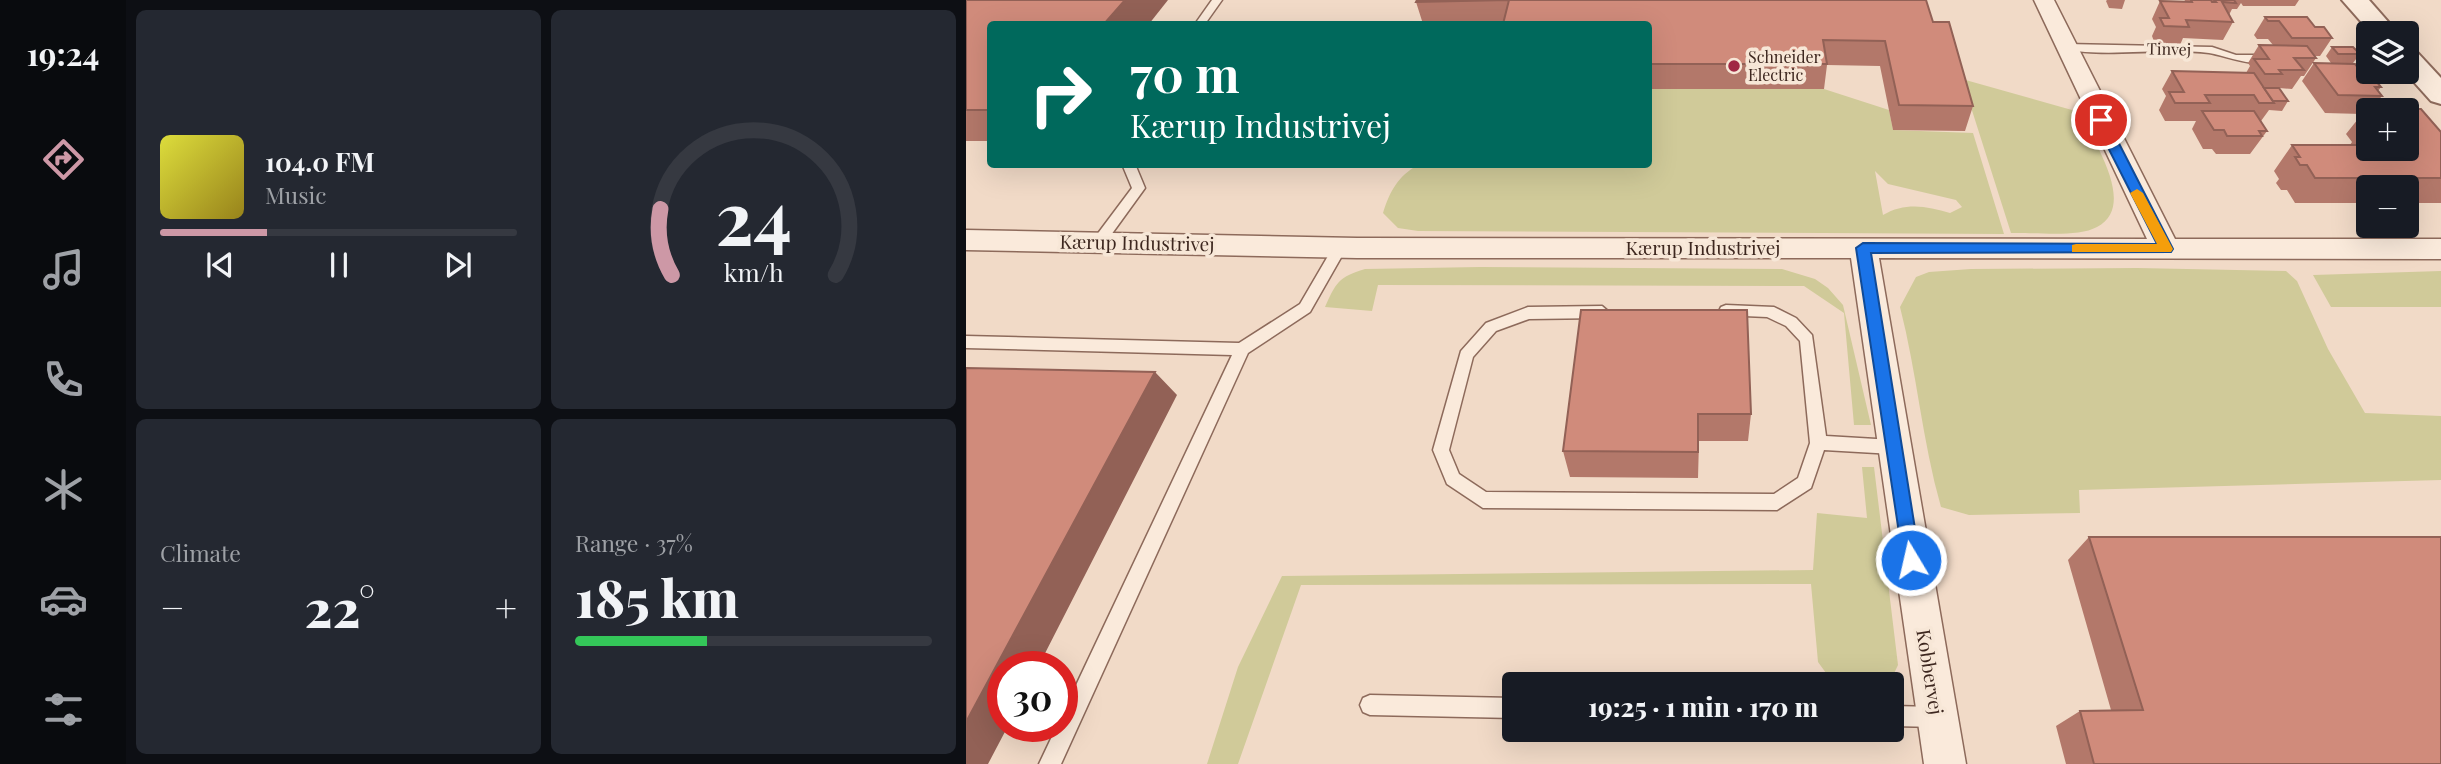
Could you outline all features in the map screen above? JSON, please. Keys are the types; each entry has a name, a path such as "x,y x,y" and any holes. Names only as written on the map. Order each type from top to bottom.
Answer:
{"street":[{"path":"2044,0 2166,249"},
{"path":"2355,0 2374,21"},
{"path":"2419,71 2441,95"},
{"name":"Kærup Industrivej","path":"966,240 1340,247 2441,249"},
{"name":"Kobbervej","path":"1863,248 1945,764"}],"lane":[{"path":"1202,21 1217,0"},
{"name":"Tinvej","path":"2066,47 2212,50 2235,58 2272,58"},
{"path":"1098,243 1139,188 1130,168"},
{"path":"1050,764 1242,349 1305,308 1340,247"},
{"path":"1622,312 1528,313 1491,327 1466,355 1441,450 1453,479 1483,500 1777,502 1805,483 1818,443 1807,340 1791,322 1769,311 1716,312"},
{"path":"966,342 1242,349"},
{"path":"1818,443 1894,447"},
{"path":"1370,705 1502,708"},
{"path":"1904,716 1937,717"}],"shaded area":[{"path":"1962,79 2079,112 2109,172 2113,204 2109,217 2097,227 2078,232 2011,233"},
{"path":"1652,89 1824,89 1889,110 1893,130 1973,133 2004,234 1418,231 1398,228 1383,213 1396,185 1414,168 1652,168","holes":["1875,171 1888,184 1956,200 1962,207 1950,213 1924,207 1908,207 1883,215"]},
{"path":"1365,269 1782,269 1815,279 1828,288 1843,305 1871,425 1854,425 1844,313 1804,286 1378,285 1372,311 1325,307 1343,278"},
{"path":"1971,269 2286,271 2297,281 2328,349 2365,413 2441,416 2441,480 2079,490 2080,513 1969,515 1941,507 1900,307 1916,277 1929,272"},
{"path":"2441,271 2441,307 2331,307 2313,275"},
{"path":"1862,467 1874,467 1898,665 1895,672 1825,672 1818,662 1811,584 1301,585 1238,764 1207,764 1238,667 1282,576 1813,570 1817,513 1867,518"}],"building":[{"path":"966,0 1125,0 1107,21 987,21 987,110 966,110"},
{"path":"1417,0 1509,0 1416,2"},
{"name":"Schneider Electric","path":"1509,0 1926,0 1933,22 1949,22 1973,106 1899,105 1885,41 1823,40 1827,64 1652,64 1652,21 1504,21"},
{"path":"2191,0 2234,0 2236,3 2222,2 2233,22 2186,20 2189,27 2164,26 2160,18 2169,18 2160,1 2192,2"},
{"path":"2265,17 2307,17 2315,27 2324,27 2332,38 2292,38 2279,21 2268,21"},
{"path":"2259,45 2307,46 2316,58 2294,58 2304,70 2279,70 2282,74 2265,74 2254,59 2269,59"},
{"path":"2332,47 2353,47 2356,50 2356,54 2338,54"},
{"path":"2314,63 2355,64 2356,84 2378,84 2381,87 2375,87 2382,96 2338,95"},
{"path":"2172,71 2254,73 2274,103 2259,103 2254,95 2205,95 2210,103 2175,103 2169,92 2184,92"},
{"path":"2264,88 2279,88 2288,101 2273,101"},
{"path":"2421,109 2441,132 2441,178 2419,178 2419,175 2356,175 2356,178 2315,178 2307,165 2300,165 2295,157 2300,157 2292,145 2356,145 2356,161 2419,161"},
{"path":"2202,111 2254,111 2267,131 2259,131 2262,136 2227,136 2224,130 2214,130"},
{"path":"1581,310 1747,310 1751,414 1698,414 1698,452 1563,451"},
{"path":"966,368 1155,372 1004,651 987,651 987,683 966,722"},
{"path":"2089,537 2441,537 2441,764 2094,764 2080,711 2143,710"}],"slow traffic":[{"path":"2076,249 2166,249 2137,193"}],"place":[{"name":"Schneider Electric","path":"1734,66"}],"route":[{"path":"1911,560 1863,248 2166,249 2101,120"}]}
